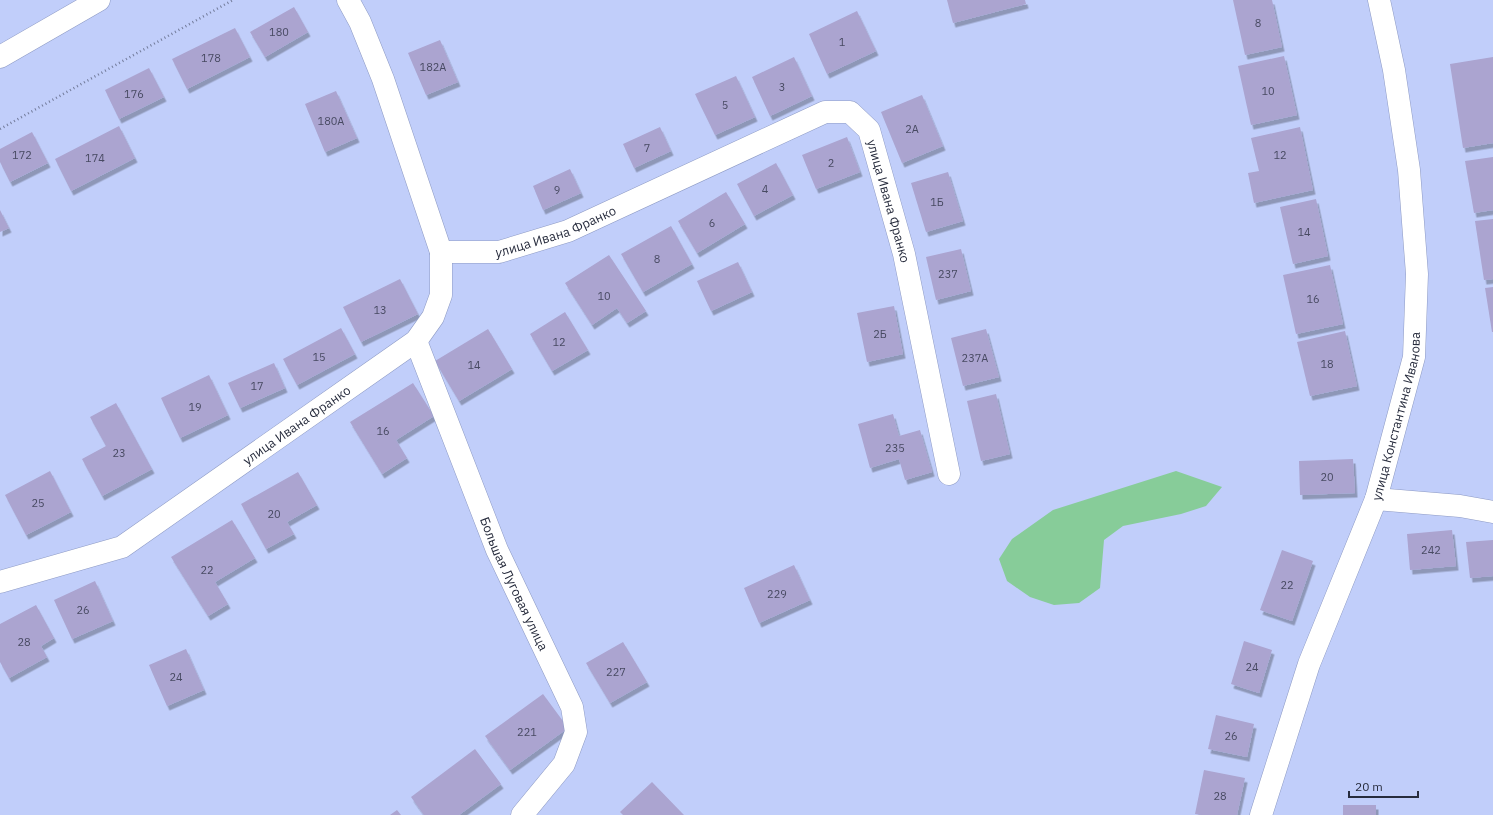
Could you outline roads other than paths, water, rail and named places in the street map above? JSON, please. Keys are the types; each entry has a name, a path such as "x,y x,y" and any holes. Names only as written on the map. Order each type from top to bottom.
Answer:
{"street":[{"path":"0,57 99,0"},
{"path":"348,0 360,22 383,79 441,252"},
{"name":"улица Константина Иванова","path":"1261,815 1309,664 1376,499 1414,357 1416,274 1409,170 1394,70 1379,0"},
{"name":"улица Ивана Франко","path":"0,582 122,547 416,341 433,317 441,294 441,252 500,252 568,231 825,112 850,112 869,130 904,254 949,474"},
{"name":"Большая Луговая улица","path":"416,341 497,550 572,707 576,732 564,764 522,815"},
{"path":"1376,499 1460,506 1493,512"}]}
